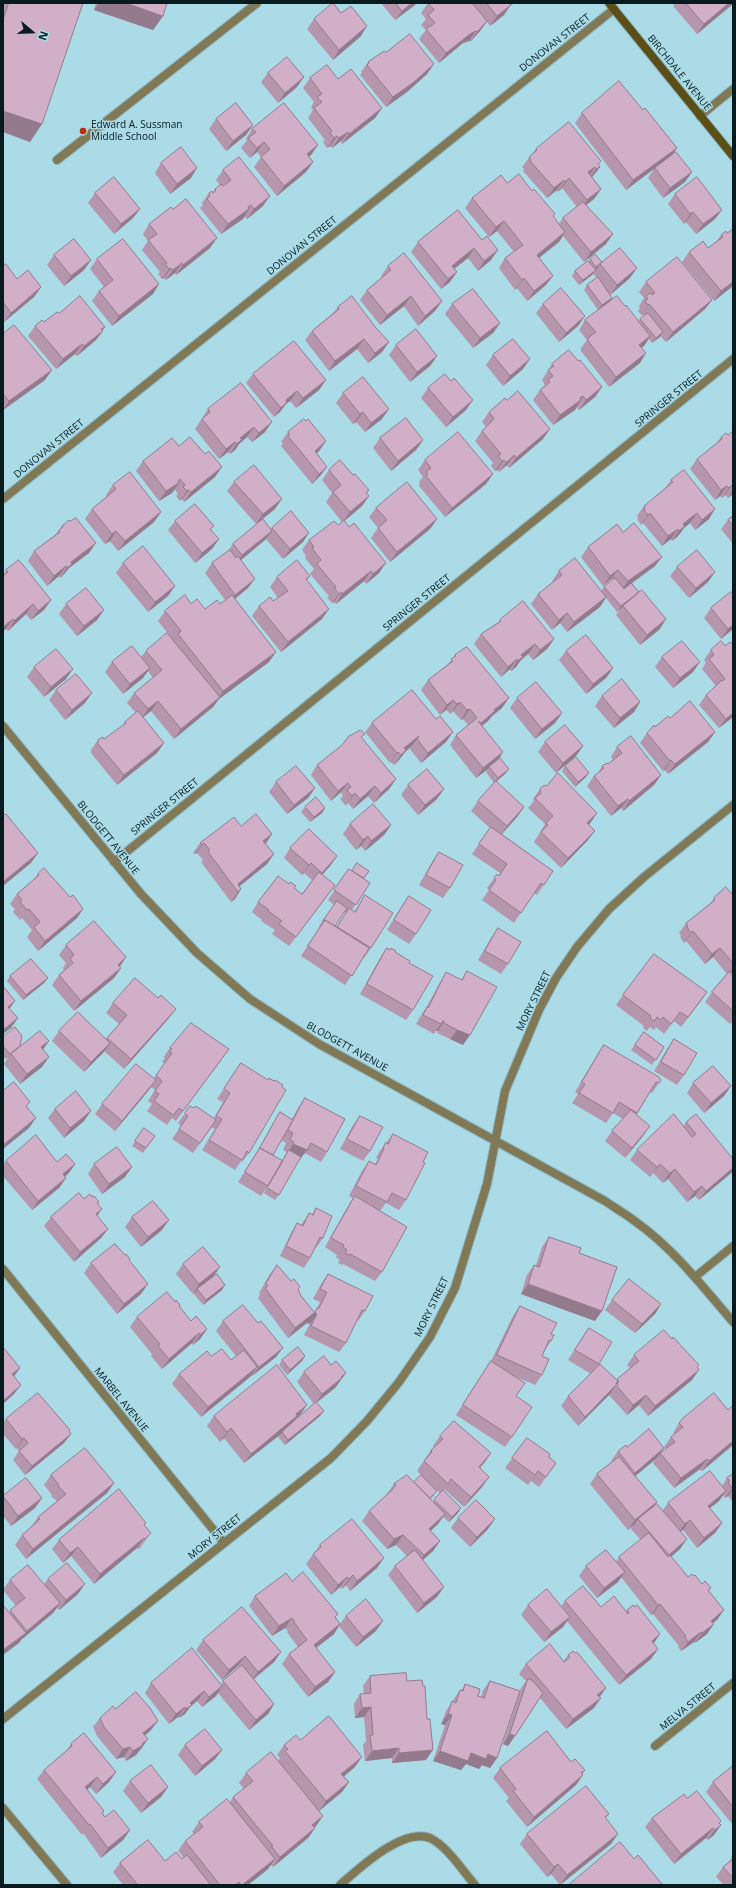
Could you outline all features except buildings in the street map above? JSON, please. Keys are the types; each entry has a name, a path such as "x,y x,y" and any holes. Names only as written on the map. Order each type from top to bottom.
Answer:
{"street":[{"path":"56,160 257,3"},
{"name":"BIRCHDALE AVENUE","path":"611,6 733,156"},
{"name":"DONOVAN STREET","path":"3,499 611,6"},
{"path":"700,116 733,89"},
{"name":"SPRINGER STREET","path":"114,862 733,359"},
{"name":"BLODGETT AVENUE","path":"3,726 114,862 168,925 197,953 250,999 319,1044 582,1188 637,1222 695,1277 733,1322"},
{"name":"MORY STREET","path":"3,1719 331,1458 367,1421 399,1382 430,1337 455,1288 486,1184 505,1091 539,1010 556,978 577,947 614,905 644,877 733,805"},
{"path":"695,1277 733,1246"},
{"name":"MARBEL AVENUE","path":"3,1269 224,1542"},
{"name":"MELVA STREET","path":"655,1746 733,1683"},
{"path":"3,1808 66,1885"},
{"path":"340,1885 378,1853 390,1846 422,1836 439,1844 475,1885"}],"place":[{"name":"Edward A. Sussman Middle School","path":"83,131"}]}
